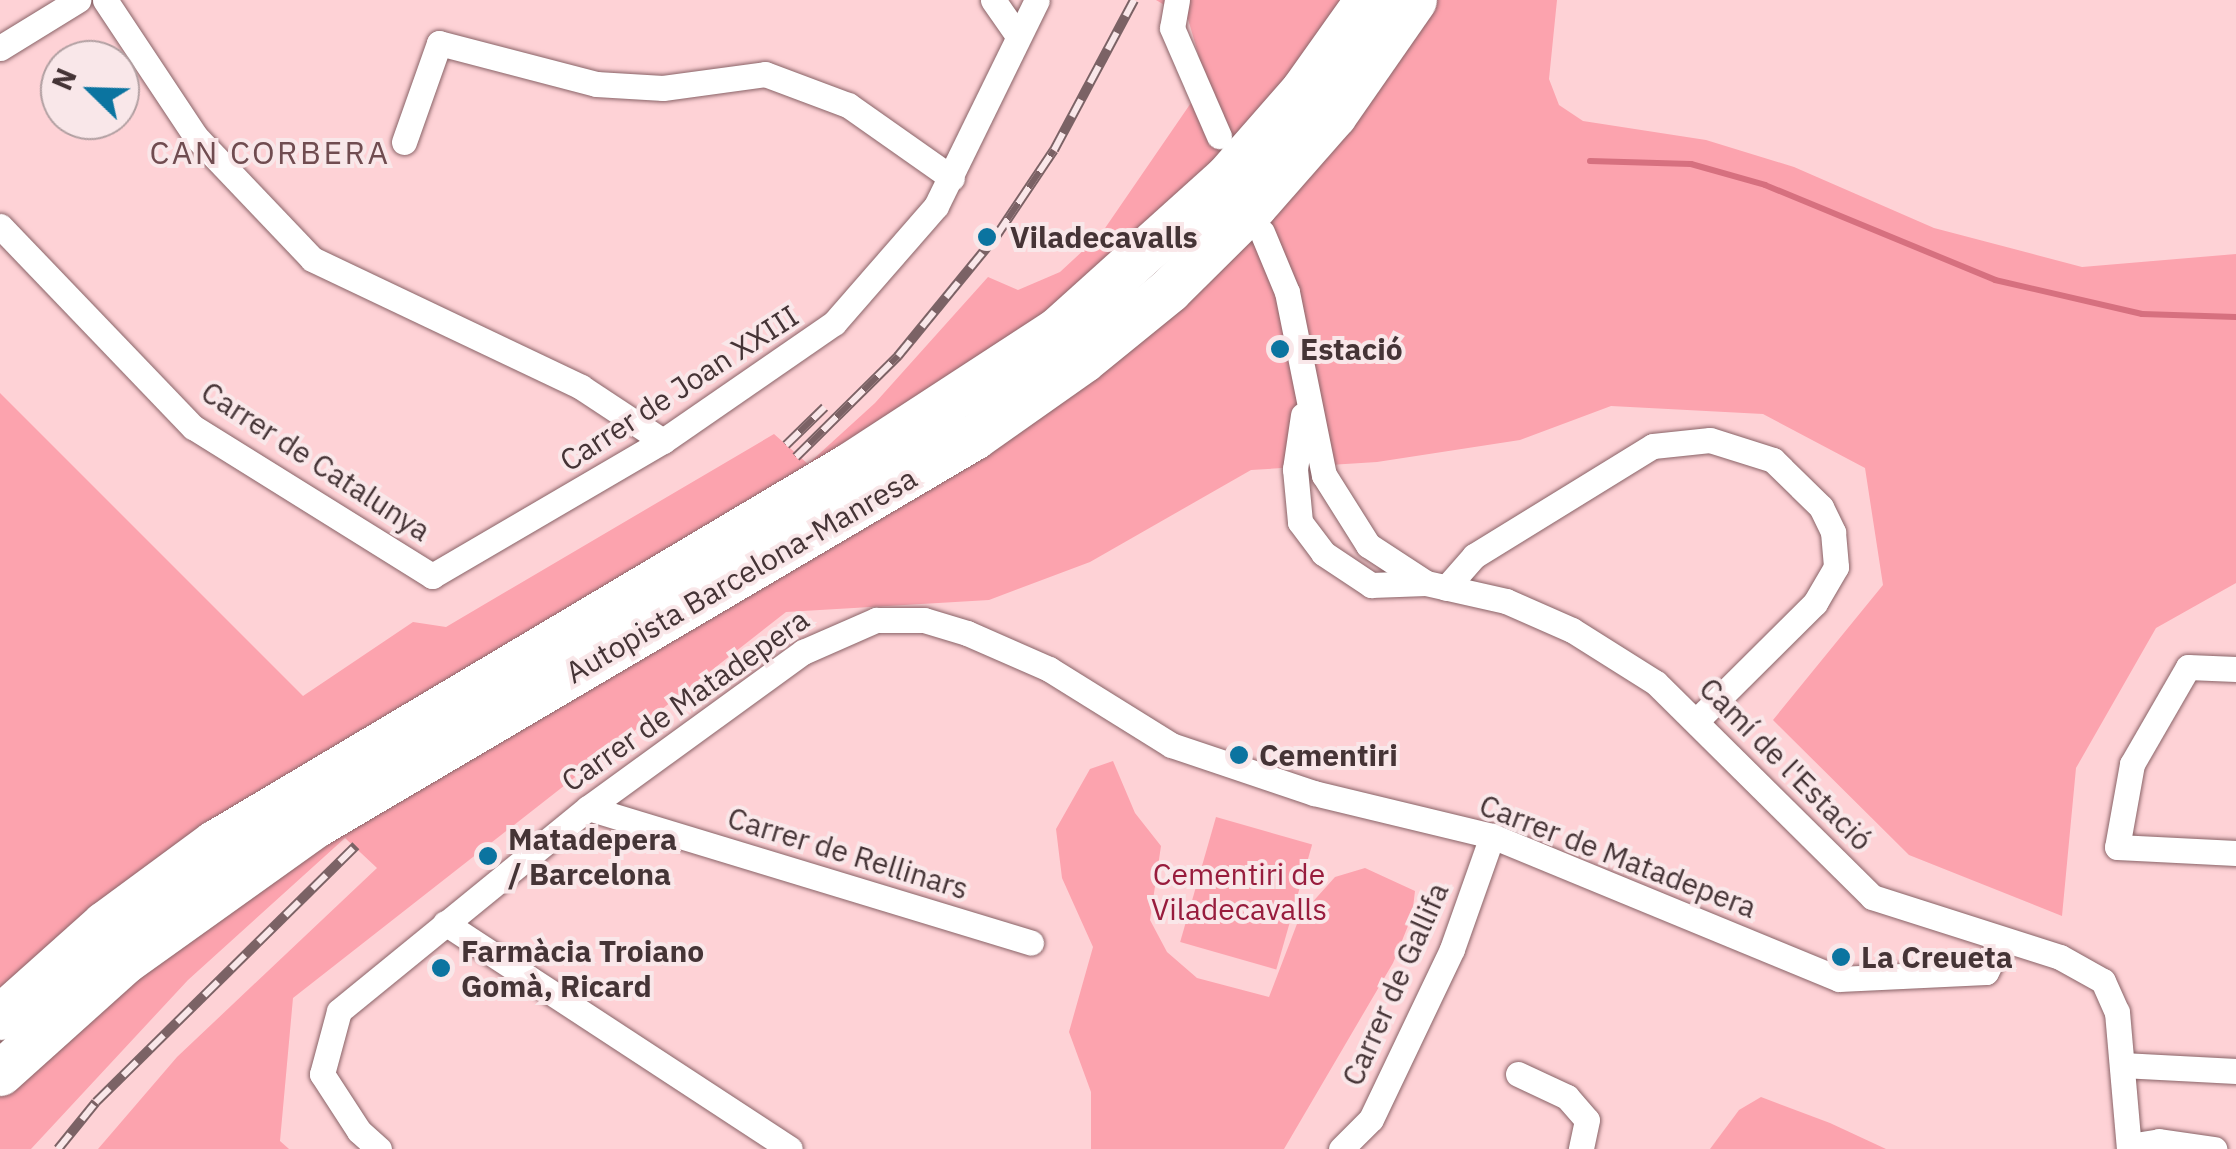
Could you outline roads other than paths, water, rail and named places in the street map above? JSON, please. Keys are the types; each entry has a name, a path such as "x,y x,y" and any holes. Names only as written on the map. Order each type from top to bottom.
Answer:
{"highway":[{"path":"1170,230 1344,0"},
{"name":"Autopista Barcelona-Manresa","path":"0,1017 104,924 214,843 952,402 1058,330 1170,230 1303,90 1367,0"},
{"name":"Autopista Barcelona-Manresa","path":"0,1073 126,960 317,824 957,447 1082,360 1169,290 1254,206 1334,115 1414,0"}],"street":[{"path":"0,48 78,0"},
{"path":"106,0 196,137 312,260 580,388 663,441"},
{"path":"993,0 1016,33"},
{"name":"Carrer de Joan XXIII","path":"432,576 663,441 834,322 936,206 1016,33 1037,0"},
{"path":"1177,0 1172,28 1219,136"},
{"path":"404,142 439,43 596,84 663,88 765,74 848,105 952,178"},
{"name":"Carrer de Catalunya","path":"0,226 193,427 432,576"},
{"name":"Camí de l'Estació","path":"1262,232 1287,292 1324,474 1340,508 1368,544 1436,585"},
{"name":"Camí de l'Estació","path":"1304,389 1295,468 1300,522 1323,553 1371,585 1436,585 1506,601 1572,630 1656,683 1698,718 1872,897 2086,967 2103,980 2117,1012 2122,1065"},
{"path":"1436,585 1474,556 1653,446 1710,440 1773,460 1821,507 1833,532 1836,567 1815,603 1698,718"},
{"name":"Carrer de Matadepera","path":"379,1149 359,1131 322,1074 339,1011 588,808 828,636 902,618 943,625 1050,669 1172,745 1314,793 1492,836 1839,979 1986,972 2002,942"},
{"path":"2236,669 2188,667 2132,764 2117,847 2236,853"},
{"name":"Carrer de Rellinars","path":"588,808 1031,944"},
{"name":"Carrer de Gallifa","path":"1342,1149 1371,1119 1452,949 1492,836"},
{"path":"445,923 790,1149"},
{"path":"2214,1149 2159,1141 2129,1148 2122,1065 2236,1071"},
{"path":"1518,1074 1567,1096 1587,1120 1580,1149"}],"waterway":[{"path":"1590,161 1691,164 1765,185 1995,280 2142,314 2236,317"}],"railway":[{"path":"796,457 898,356 997,235 1054,150 1134,0"},
{"path":"786,445 825,407"},
{"path":"58,1149 96,1102 356,846"}],"place":[{"name":"Viladecavalls","path":"987,237"},
{"name":"Estació","path":"1280,349"},
{"name":"Cementiri","path":"1239,755"},
{"name":"Matadepera / Barcelona","path":"488,856"},
{"name":"La Creueta","path":"1841,957"},
{"name":"Farmàcia Troiano Gomà, Ricard","path":"441,968"}],"district":[{"name":"CAN CORBERA","path":"270,152"}],"park label":[{"name":"Cementiri de Viladecavalls","path":"1239,891"}]}
